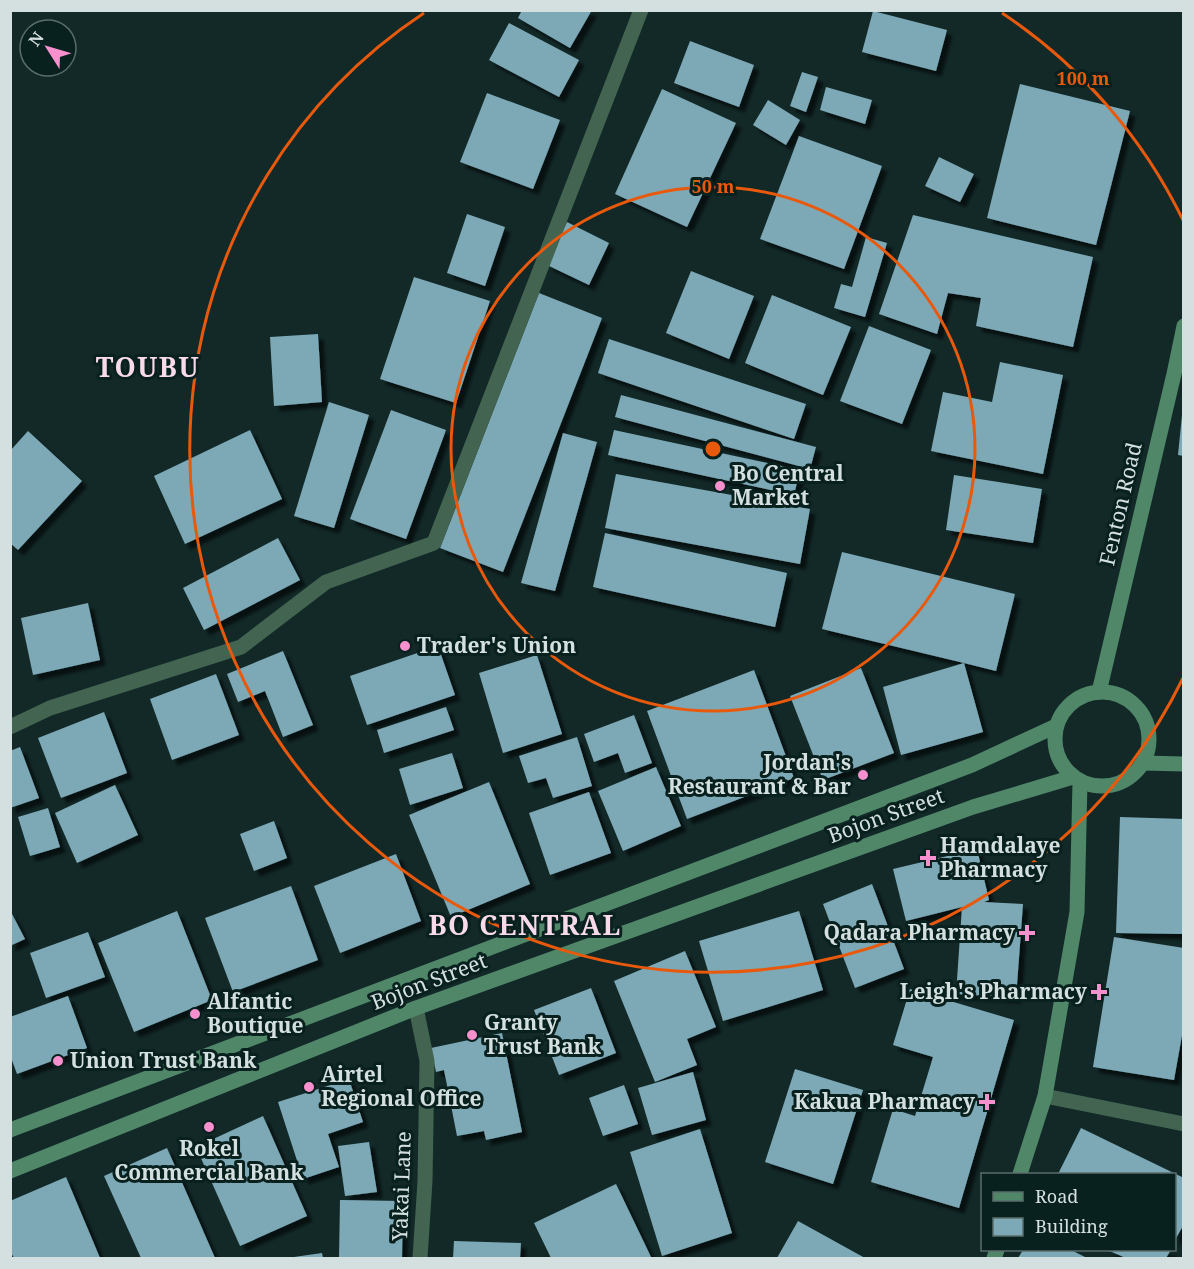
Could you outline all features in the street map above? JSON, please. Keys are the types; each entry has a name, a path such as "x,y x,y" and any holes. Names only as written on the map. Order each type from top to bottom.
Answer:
{"street":[{"path":"10,727 50,708 241,647 326,582 434,543 640,10"},
{"name":"Fenton Road","path":"1099,692 1179,374 1184,326"},
{"path":"1099,692 1124,697 1131,702 1146,722 1149,738 1143,763 1133,775 1119,784 1103,787 1076,779 1067,772 1058,758 1054,742 1056,726 1064,711 1076,700 1099,692"},
{"name":"Bojon Street","path":"10,1130 961,769 1056,726"},
{"path":"1143,763 1184,764"},
{"path":"1020,1173 1045,1096 1077,912 1076,779"},
{"name":"Bojon Street","path":"10,1171 416,1008 973,807 1076,779"},
{"name":"Yakai Lane","path":"416,1008 427,1061 425,1180 420,1258"},
{"path":"1045,1096 1184,1124"}],"building":[{"path":"522,10 592,10 570,48 518,18"},
{"path":"873,11 947,30 936,71 862,52"},
{"path":"509,23 579,60 559,97 489,60"},
{"path":"690,41 754,65 739,107 674,83"},
{"path":"802,72 818,77 806,112 790,106"},
{"path":"1020,84 1130,111 1096,245 987,218"},
{"path":"826,87 872,100 865,124 820,110"},
{"path":"662,89 736,123 687,227 615,194"},
{"path":"487,93 560,120 533,189 460,162"},
{"path":"768,100 800,120 786,145 753,125"},
{"path":"799,136 882,166 844,269 760,239"},
{"path":"939,157 974,174 960,202 925,186"},
{"path":"467,214 505,227 485,286 447,273"},
{"path":"913,215 1093,257 1073,347 976,326 981,298 948,293 937,334 879,314"},
{"path":"567,222 609,243 589,285 547,265"},
{"path":"866,237 887,243 865,317 834,308 841,284 852,287"},
{"path":"691,271 754,296 729,359 666,333"},
{"path":"414,277 490,301 456,403 380,379"},
{"path":"539,293 602,318 503,572 440,548"},
{"path":"772,295 851,327 823,395 745,363"},
{"path":"869,326 931,350 902,424 840,401"},
{"path":"318,334 322,402 274,406 270,337"},
{"path":"609,339 806,404 794,439 598,373"},
{"path":"1000,362 1063,375 1043,474 931,451 943,392 992,402"},
{"path":"621,395 816,447 810,469 615,417"},
{"path":"329,402 369,415 334,528 294,516"},
{"path":"391,410 446,430 406,539 350,519"},
{"path":"1182,415 1184,415 1184,456 1178,455"},
{"path":"250,430 282,499 185,544 154,476"},
{"path":"614,430 800,470 794,495 608,455"},
{"path":"28,431 82,481 18,550 10,543 10,451"},
{"path":"563,433 597,442 555,591 521,583"},
{"path":"616,474 810,509 800,564 605,528"},
{"path":"954,475 1042,489 1033,543 946,530"},
{"path":"605,533 787,573 775,627 593,587"},
{"path":"278,538 300,580 204,630 183,588"},
{"path":"842,552 1015,594 996,671 822,629"},
{"path":"88,603 100,660 33,675 21,618"},
{"path":"438,646 455,695 367,725 350,676"},
{"path":"283,651 313,725 283,737 265,691 238,702 227,674"},
{"path":"537,655 562,734 503,753 479,673"},
{"path":"964,663 983,732 901,755 883,687"},
{"path":"861,668 894,753 823,780 790,696"},
{"path":"754,670 794,778 687,819 647,711"},
{"path":"216,674 239,735 172,760 150,699"},
{"path":"446,707 454,730 384,753 377,730"},
{"path":"104,712 127,773 61,798 38,738"},
{"path":"634,715 652,763 625,773 618,753 594,762 584,734"},
{"path":"577,737 592,786 553,798 546,778 528,783 519,756"},
{"path":"20,747 39,798 10,808 10,751"},
{"path":"452,753 463,788 410,805 399,769"},
{"path":"656,767 681,826 623,851 598,791"},
{"path":"489,782 530,884 451,917 409,815"},
{"path":"115,785 138,835 77,863 55,813"},
{"path":"589,792 611,853 550,875 529,813"},
{"path":"48,808 60,847 30,856 18,817"},
{"path":"1120,817 1184,819 1184,934 1116,933"},
{"path":"274,821 287,858 254,871 240,834"},
{"path":"977,849 989,900 984,902 1023,904 1016,998 956,994 962,907 906,921 893,869"},
{"path":"396,854 421,921 340,953 314,886"},
{"path":"872,884 904,969 855,988 823,904"},
{"path":"291,886 318,960 233,992 205,918"},
{"path":"10,910 25,939 10,946"},
{"path":"177,911 212,1000 134,1032 98,943"},
{"path":"799,911 823,990 723,1021 699,941"},
{"path":"88,932 105,977 46,998 30,953"},
{"path":"1114,937 1184,948 1184,1024 1174,1080 1093,1067"},
{"path":"685,951 716,1027 687,1039 697,1065 655,1082 614,981"},
{"path":"591,988 616,1053 559,1075 534,1010"},
{"path":"910,989 1014,1020 959,1208 871,1182 893,1109 915,1116 933,1057 893,1045"},
{"path":"68,996 87,1048 17,1074 10,1055 10,1017"},
{"path":"502,1033 522,1132 486,1140 484,1131 457,1136 444,1070 436,1072 431,1048"},
{"path":"795,1069 863,1090 833,1184 765,1162"},
{"path":"693,1072 706,1120 652,1135 638,1088"},
{"path":"349,1079 363,1122 328,1134 339,1167 303,1179 278,1102"},
{"path":"624,1085 638,1124 603,1136 589,1098"},
{"path":"263,1116 307,1216 240,1246 196,1147"},
{"path":"1081,1128 1174,1173 1058,1173"},
{"path":"700,1129 732,1233 662,1256 630,1152"},
{"path":"369,1142 377,1192 345,1196 338,1146"},
{"path":"167,1148 215,1258 141,1258 104,1176"},
{"path":"1176,1174 1184,1178 1184,1224 1176,1238"},
{"path":"66,1177 100,1258 14,1258 10,1251 10,1201"},
{"path":"616,1184 651,1257 551,1258 534,1223"},
{"path":"340,1200 403,1201 402,1258 339,1258"},
{"path":"798,1221 865,1258 777,1258"},
{"path":"454,1241 521,1243 520,1258 453,1258"},
{"path":"1022,1251 1073,1251 1087,1258 1018,1258"},
{"path":"1109,1251 1170,1251 1166,1258 1126,1258"},
{"path":"322,1253 323,1258 294,1258 294,1257"}],"place":[{"name":"Bo Central Market","path":"720,486"},
{"name":"Trader's Union","path":"405,646"},
{"name":"Jordan's Restaurant & Bar","path":"863,775"},
{"name":"Hamdalaye Pharmacy","path":"928,858"},
{"name":"Qadara Pharmacy","path":"1027,933"},
{"name":"Leigh's Pharmacy","path":"1099,992"},
{"name":"Alfantic Boutique","path":"195,1014"},
{"name":"Granty Trust Bank","path":"472,1035"},
{"name":"Union Trust Bank","path":"58,1061"},
{"name":"Airtel Regional Office","path":"309,1087"},
{"name":"Kakua Pharmacy","path":"987,1102"},
{"name":"Rokel Commercial Bank","path":"209,1127"}],"district":[{"name":"TOUBU","path":"148,368"},
{"name":"BO CENTRAL","path":"525,926"}]}
